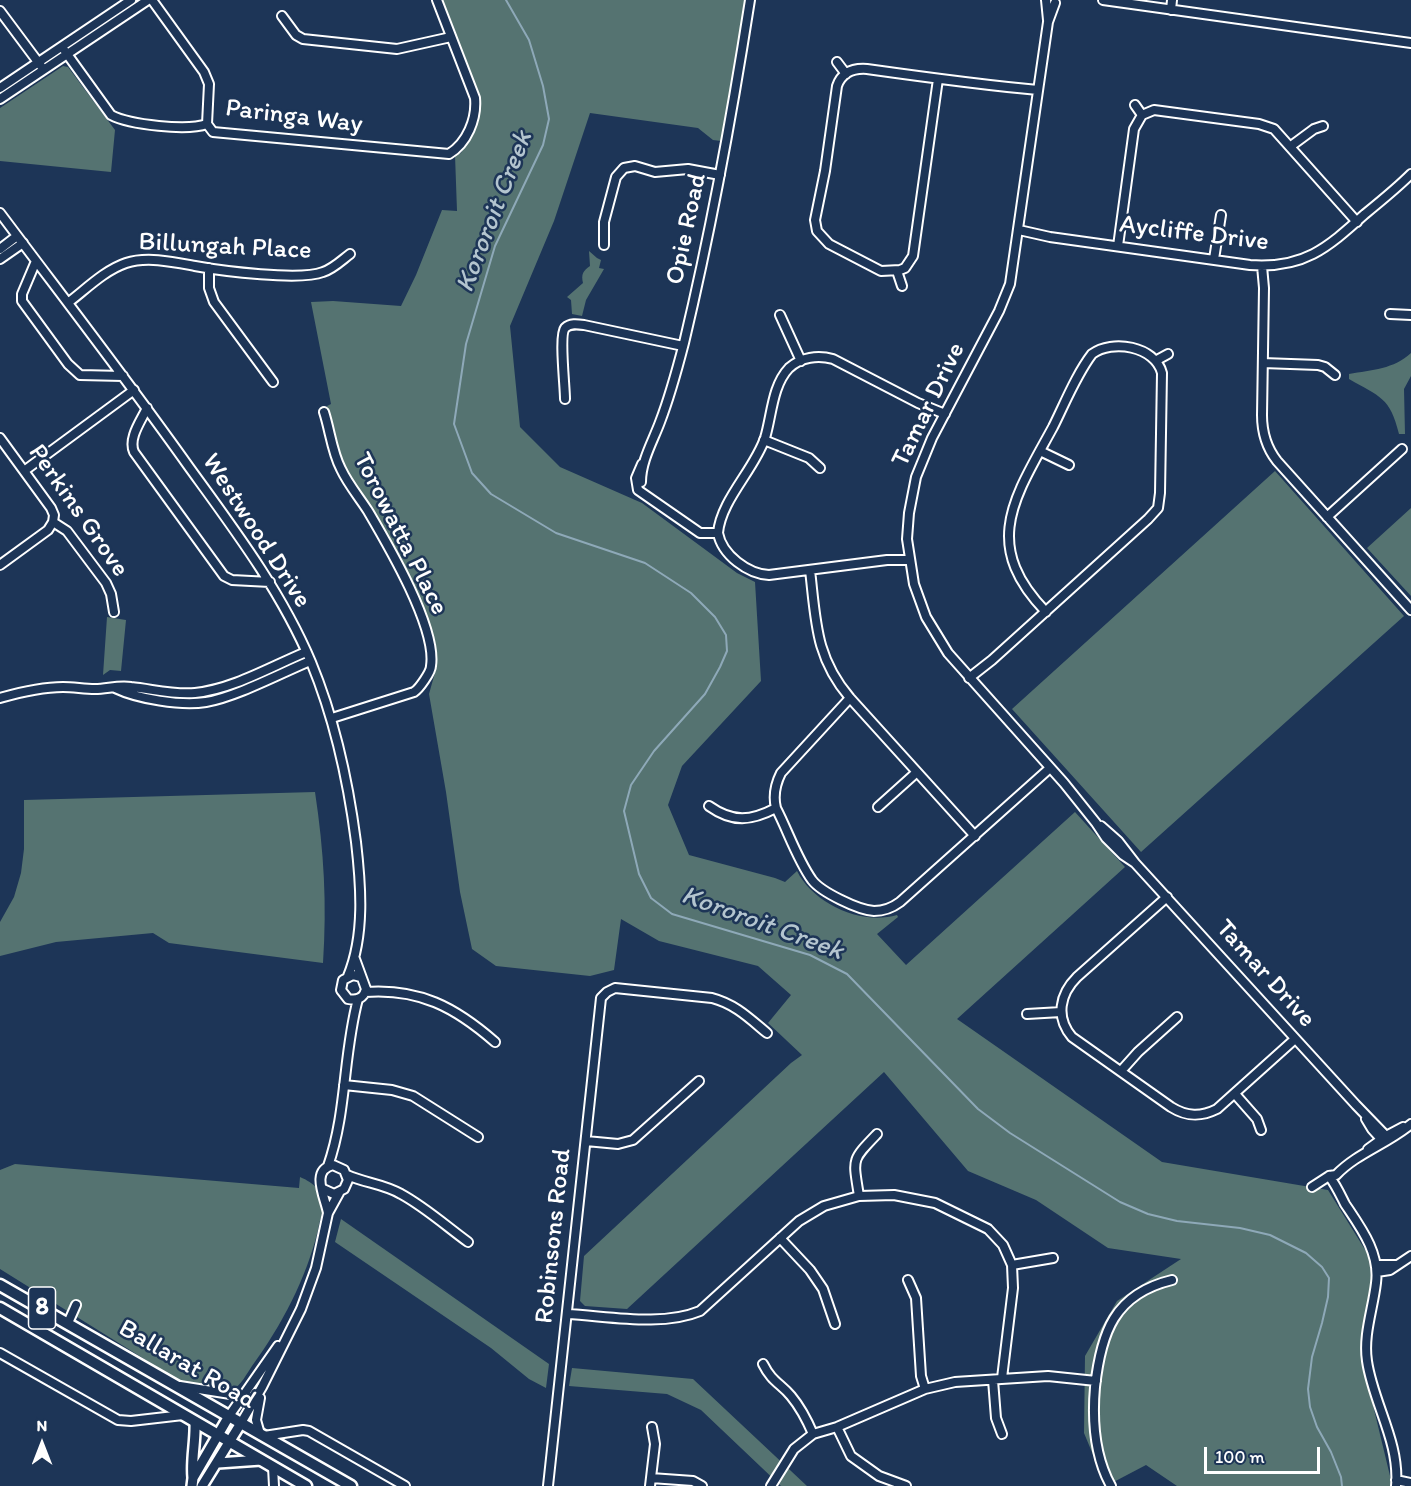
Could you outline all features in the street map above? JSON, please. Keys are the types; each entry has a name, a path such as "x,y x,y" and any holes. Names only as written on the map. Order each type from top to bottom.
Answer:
{"highway":[{"name":"Ballarat Road","path":"0,1285 351,1486"},
{"name":"Ballarat Road","path":"0,1308 306,1486"}],"main road":[{"path":"192,1482 229,1416"},
{"path":"192,1482 195,1422"},
{"path":"202,1486 241,1423"},
{"path":"218,1462 261,1460"}],"street":[{"path":"0,88 131,0"},
{"path":"0,99 150,0"},
{"name":"Paringa Way","path":"150,0 204,72 209,84 207,124 213,132 449,154 459,147 476,110 475,98 451,37"},
{"path":"282,16 296,35 303,39 397,49 451,37 437,0"},
{"name":"Opie Road","path":"718,534 700,533 661,505 639,482 668,401 683,346 720,175 750,0"},
{"path":"1046,0 1057,2"},
{"name":"Tamar Drive","path":"1046,0 1048,21 1013,270 1005,298 920,464 913,489 909,513 909,558 917,595 932,630 971,680 1096,822 1118,841 1135,863 1363,1113 1384,1139"},
{"path":"1103,0 1168,6 1411,43"},
{"path":"1168,6 1172,0"},
{"name":"Tamar Drive","path":"1048,21 1057,2"},
{"path":"0,11 44,69"},
{"path":"62,47 111,115 123,121 182,127 198,127 207,124"},
{"path":"837,62 846,74"},
{"path":"938,79 915,249 905,268 887,272 876,269 829,244 817,231 815,220 839,81 855,69 867,69 1038,93"},
{"path":"1135,105 1142,115"},
{"path":"1118,246 1133,135 1142,115 1154,111 1264,125 1274,129 1357,222"},
{"path":"1291,146 1310,131 1323,126"},
{"path":"604,245 604,222 619,171 635,166 655,172 688,169 720,175"},
{"name":"Aycliffe Drive","path":"1019,233 1264,266 1292,263 1330,246 1411,174"},
{"name":"Westwood Drive","path":"0,213 69,302 232,525 270,582 306,652 332,718 351,801 358,860 360,909 355,959 348,976"},
{"path":"1214,259 1221,215"},
{"path":"0,249 20,240"},
{"path":"0,259 20,240"},
{"name":"Billungah Place","path":"69,302 100,278 134,261 179,263 294,276 325,272 350,254"},
{"path":"36,261 22,294 22,301 68,364 80,375 123,376"},
{"path":"1264,266 1262,426 1267,446 1277,461 1411,610"},
{"path":"208,268 208,288 214,302 273,382"},
{"path":"897,271 902,286"},
{"path":"1390,314 1411,315"},
{"path":"780,315 801,361"},
{"path":"565,399 566,382 561,342 564,331 570,326 584,325 683,346"},
{"path":"971,680 992,660 1046,612 1148,519 1158,508 1163,380 1161,366 1146,352 1113,347 1098,350 1092,354 1013,505 1009,545 1018,575 1033,598 1046,612"},
{"path":"1157,360 1168,354"},
{"path":"909,558 769,575 755,572 729,554 718,534 723,514 764,440 779,384 788,370 801,361 818,357 833,359 944,416"},
{"path":"1263,363 1312,364 1324,367 1335,375"},
{"path":"24,471 134,390"},
{"path":"147,408 133,438 134,452 225,577 236,581 270,582"},
{"name":"Torowatta Place","path":"324,412 338,464 368,510 405,581 427,633 432,659 429,672 418,690 332,718"},
{"name":"Perkins Grove","path":"0,438 52,510 53,522 67,531 106,583 111,594 114,612"},
{"path":"764,440 809,458 820,468"},
{"path":"1327,517 1402,449"},
{"path":"1040,451 1069,465"},
{"path":"0,565 48,530 53,522"},
{"path":"810,570 822,650 833,676 850,698 975,836"},
{"path":"0,698 22,691 50,687 98,689 129,686 167,693 209,691 230,685 306,652"},
{"path":"111,686 129,695 182,702 206,702 310,661"},
{"path":"850,698 781,773 774,793 776,808 808,873 816,884 832,895 868,910 889,909 900,902 1050,768"},
{"path":"878,807 917,772"},
{"path":"709,806 725,815 747,819 758,817 776,808"},
{"path":"1167,897 1070,984 1063,998 1061,1012 1064,1025 1072,1037 1177,1110 1189,1115 1210,1113 1235,1094 1295,1039"},
{"name":"Westwood Drive","path":"355,959 364,985"},
{"path":"352,1022 348,999 343,994 341,986 343,980 348,976 357,975 364,985 382,991 416,994 436,1002 495,1042"},
{"path":"328,1213 319,1179 328,1166 335,1145 352,1022 364,985"},
{"name":"Robinsons Road","path":"548,1486 601,998 615,988 712,998 727,1002 741,1011 766,1033"},
{"path":"348,999 358,999"},
{"path":"1027,1014 1061,1012"},
{"path":"1121,1071 1138,1052 1177,1017"},
{"path":"586,1141 618,1144 633,1140 699,1081"},
{"path":"344,1085 392,1090 413,1096 478,1137"},
{"path":"1235,1094 1257,1119 1261,1130"},
{"path":"1312,1187 1327,1177 1333,1169 1346,1165 1411,1124"},
{"path":"859,1196 855,1166 857,1155 878,1134"},
{"path":"335,1145 341,1167 347,1175 362,1182"},
{"path":"328,1166 341,1167"},
{"path":"347,1175 347,1185"},
{"path":"1327,1177 1369,1242 1376,1268 1366,1335 1366,1359 1393,1448 1396,1483 1411,1483"},
{"path":"241,1423 262,1387 301,1309 316,1268 328,1213 339,1193 347,1185 362,1182 381,1184 401,1194 468,1242"},
{"path":"323,1189 329,1193 339,1193"},
{"path":"567,1314 667,1320 684,1317 700,1311 799,1221 824,1206 859,1196 894,1195 935,1203 988,1229 1003,1245 1012,1265 1013,1288 1002,1378"},
{"path":"780,1238 810,1270 823,1290 835,1324"},
{"path":"1376,1268 1397,1265 1411,1256"},
{"path":"1012,1265 1053,1258"},
{"path":"908,1280 916,1298 921,1376 925,1389"},
{"path":"1111,1486 1102,1466 1095,1438 1096,1381 1105,1334 1125,1304 1148,1287 1172,1280"},
{"path":"68,1323 76,1305"},
{"path":"229,1416 267,1359 287,1335"},
{"path":"0,1353 118,1420 131,1421 183,1415"},
{"path":"763,1364 770,1377 790,1395 803,1413 813,1434"},
{"path":"771,1486 794,1449 813,1434 837,1427 925,1389 955,1382 1002,1378 1048,1376 1096,1381"},
{"path":"993,1380 996,1418 1002,1434"},
{"path":"175,1385 243,1396"},
{"path":"262,1387 256,1420 262,1435 309,1431 402,1485"},
{"path":"652,1427 655,1444 651,1482 693,1481 702,1486"},
{"path":"837,1427 851,1456 879,1476 906,1486"},
{"path":"273,1467 274,1486"}],"green space":[{"path":"442,0 746,0 721,141 713,140 698,128 590,113 554,221 510,326 520,427 560,467 642,503 737,573 755,582 761,681 682,766 668,805 689,855 785,882 797,871 814,893 840,909 868,917 883,918 897,915 898,917 877,934 906,965 1075,812 1125,867 957,1019 1162,1162 1328,1190 1369,1256 1372,1287 1363,1335 1365,1372 1391,1480 1390,1486 1177,1486 1146,1465 1106,1486 1084,1433 1085,1356 1117,1301 1181,1259 1108,1248 1036,1200 968,1171 884,1072 627,1309 585,1306 580,1301 584,1256 802,1055 768,1023 791,995 758,966 659,941 621,919 614,970 590,976 496,966 472,949 460,892 429,694 436,669 436,645 421,606 376,515 342,465 327,406 331,404 311,302 333,301 401,306 442,210 457,211 455,155 461,153 471,134 480,101"},
{"path":"63,66 68,67 115,130 111,172 0,161 0,108"},
{"path":"589,251 601,260 599,268 604,269 586,300 582,316 572,314 571,300 567,297 583,283 583,273 590,266"},
{"path":"1411,353 1411,376 1404,389 1405,434 1399,434 1392,412 1382,399 1349,379 1349,374 1390,366"},
{"path":"1275,471 1404,616 1141,852 1012,709"},
{"path":"1411,508 1411,596 1367,548"},
{"path":"107,617 126,620 121,671 110,670 103,675"},
{"path":"315,792 324,878 323,963 169,943 153,933 56,942 0,956 0,922 14,897 21,873 24,849 24,800"},
{"path":"15,1164 299,1188 300,1177 314,1185 322,1197 323,1208 307,1266 283,1318 238,1386 232,1390 220,1391 205,1389 178,1380 0,1269 0,1170"},
{"path":"341,1219 549,1364 546,1388 529,1379 491,1348 335,1242"},
{"path":"572,1368 693,1379 807,1486 781,1486 701,1410 667,1394 569,1386"}],"waterway":[{"name":"Kororoit Creek","path":"506,0 529,40 543,86 549,119 543,145 495,246 466,344 454,424 472,473 491,494 556,533 645,563 691,593 715,617 726,635 727,651 705,694 654,751 631,785 624,811 639,874 651,898 672,914 810,955 847,974 978,1109 1010,1133 1120,1202 1148,1214 1177,1221 1240,1228 1270,1235 1306,1253 1322,1267 1329,1278 1328,1297 1312,1357 1308,1389 1310,1407 1317,1427 1331,1452 1341,1477 1342,1486"}]}
